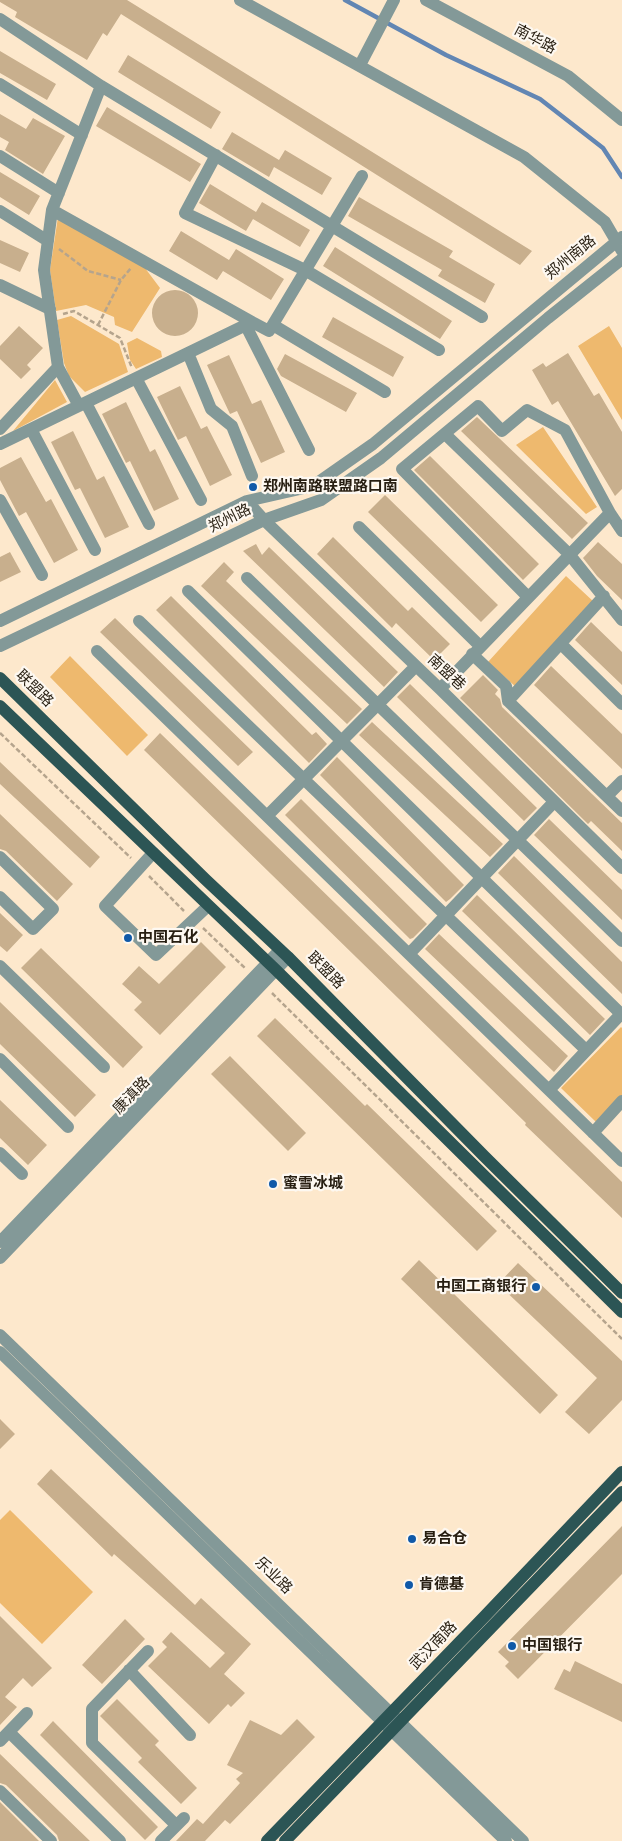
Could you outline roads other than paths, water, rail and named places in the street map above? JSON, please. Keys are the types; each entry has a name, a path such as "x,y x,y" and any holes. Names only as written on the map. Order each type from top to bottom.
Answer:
{"main road":[{"name":"联盟路","path":"0,678 284,954 622,1293"},
{"path":"0,706 272,966 622,1312"},
{"name":"武汉南路","path":"285,1841 391,1722 622,1472"},
{"name":"武汉南路","path":"267,1841 391,1722 622,1492"}],"street":[{"path":"240,0 524,157 605,222 622,251"},
{"path":"360,65 394,0"},
{"name":"南华路","path":"426,0 568,76 622,120"},
{"path":"0,19 101,86 482,317"},
{"path":"0,84 82,135"},
{"path":"101,86 52,210 44,270 58,367 83,404 149,524"},
{"path":"216,155 185,213 305,270 438,350"},
{"path":"0,156 59,192"},
{"path":"52,210 139,258 249,324 269,331 362,176"},
{"path":"0,211 48,241"},
{"name":"郑州南路","path":"540,303 622,237"},
{"name":"郑州路","path":"0,646 264,520 321,500 373,463 622,259"},
{"path":"0,285 50,312"},
{"name":"郑州路","path":"0,622 248,501 313,486 372,444 540,303"},
{"path":"0,444 249,324"},
{"path":"249,324 309,450"},
{"path":"272,325 385,392"},
{"path":"188,354 211,409 232,426 252,476"},
{"path":"0,429 58,367"},
{"path":"136,378 201,500"},
{"path":"528,597 402,469 478,406 502,431 527,410 565,430 610,513 622,531"},
{"path":"31,429 95,550"},
{"path":"445,434 569,554 622,620"},
{"path":"0,500 42,575"},
{"name":"南盟巷","path":"248,501 264,520 622,868"},
{"path":"440,689 610,513"},
{"path":"359,527 476,650 506,686 508,701 622,811"},
{"path":"247,578 622,941"},
{"path":"188,591 622,1014 549,1090"},
{"path":"508,701 604,596"},
{"path":"139,621 586,1050"},
{"path":"560,644 622,704"},
{"path":"98,651 622,1161"},
{"path":"267,816 415,667"},
{"path":"607,796 622,781"},
{"path":"409,954 554,802"},
{"path":"153,853 105,906 156,955 208,906"},
{"path":"0,857 53,908 34,929 0,897"},
{"name":"康滇路","path":"0,1258 284,954"},
{"path":"3,973 104,1067"},
{"name":"康滇路","path":"0,1242 259,980"},
{"path":"0,1059 68,1127"},
{"path":"593,1133 622,1102"},
{"path":"0,1154 22,1174"},
{"name":"乐业路","path":"0,1335 391,1722 506,1841"},
{"name":"乐业路","path":"0,1352 391,1722 523,1841"},
{"path":"148,1651 92,1709 92,1743 180,1821 161,1841"},
{"path":"129,1670 190,1735"},
{"path":"27,1713 4,1737 120,1841"},
{"path":"0,1791 51,1841"}],"waterway":[{"path":"345,0 446,55 540,99 603,148 622,177"}],"place":[{"name":"郑州南路联盟路口南","path":"253,487"},
{"name":"中国石化","path":"128,938"},
{"name":"蜜雪冰城","path":"273,1184"},
{"name":"中国工商银行","path":"536,1287"},
{"name":"易合仓","path":"412,1539"},
{"name":"肯德基","path":"409,1585"},
{"name":"中国银行","path":"512,1646"}]}
